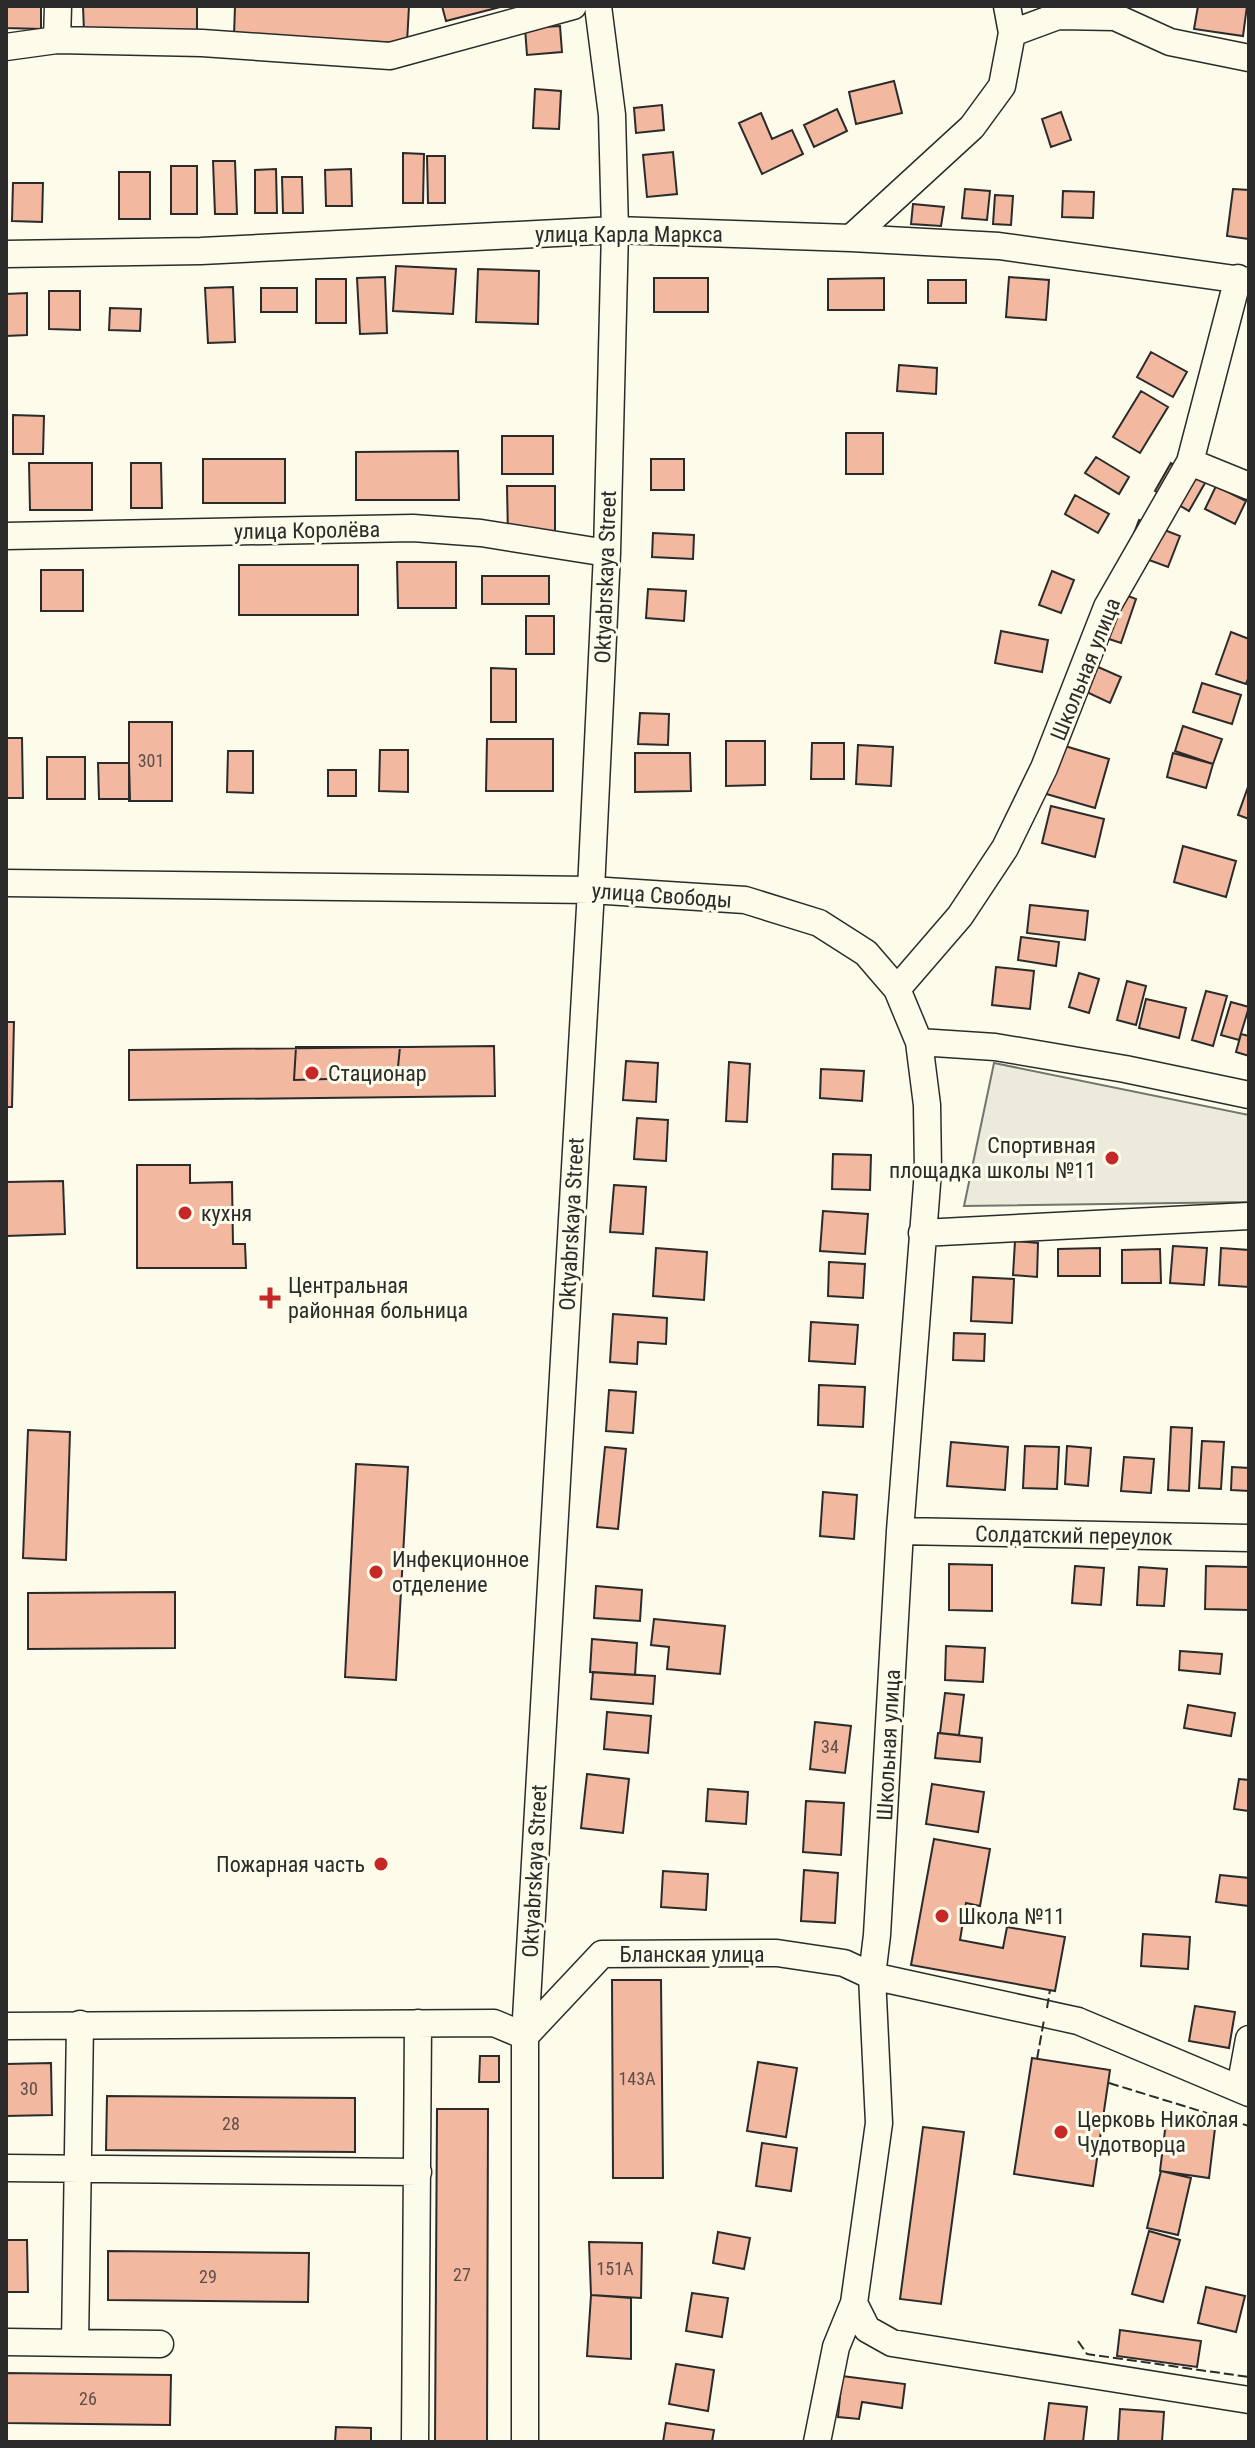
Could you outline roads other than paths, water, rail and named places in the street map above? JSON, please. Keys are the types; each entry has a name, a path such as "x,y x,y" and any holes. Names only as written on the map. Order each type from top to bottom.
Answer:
{"street":[{"path":"57,40 58,6"},
{"path":"6,47 57,40 202,43 390,56 573,6"},
{"name":"Oktyabrskaya Street","path":"525,2442 525,2036 591,890 607,553 615,230 612,115 598,6"},
{"path":"851,238 972,127 1002,86 1012,33 1007,6"},
{"path":"1012,33 1058,16 1115,17 1170,42 1249,58"},
{"name":"улица Карла Маркса","path":"6,254 201,251 615,230 999,246 1244,279"},
{"name":"Школьная улица","path":"897,989 960,916 1005,848 1044,768 1107,607 1190,462 1244,279"},
{"path":"1190,462 1249,486"},
{"name":"улица Королёва","path":"6,536 413,528 481,533 607,553"},
{"name":"улица Свободы","path":"6,883 591,890 745,900 819,923 866,953 897,989 919,1042"},
{"path":"919,1042 995,1047 1125,1069 1249,1095"},
{"name":"Школьная улица","path":"817,2442 836,2347 854,2303 879,2123 872,1976 877,1935 900,1531 928,1171 927,1105 919,1042"},
{"path":"922,1233 1249,1216"},
{"name":"Солдатский переулок","path":"900,1531 1249,1538"},
{"name":"Бланская улица","path":"525,2036 602,1954 777,1953 844,1963 872,1976 1078,2021 1244,2090"},
{"path":"415,2442 418,2023"},
{"path":"6,2026 494,2023 525,2036"},
{"path":"75,2343 80,2024"},
{"path":"1244,2090 1249,2039"},
{"path":"6,2168 418,2172"},
{"path":"854,2303 867,2329 892,2343 1249,2400"},
{"path":"6,2342 160,2344"}],"place":[{"name":"Стационар","path":"312,1073"},
{"name":"Спортивная площадка школы №11","path":"1112,1158"},
{"name":"кухня","path":"185,1213"},
{"name":"Центральная районная больница","path":"270,1298"},
{"name":"Инфекционное отделение","path":"376,1572"},
{"name":"Пожарная часть","path":"381,1864"},
{"name":"Школа №11","path":"942,1916"},
{"name":"Церковь Николая Чудотворца","path":"1061,2132"}]}
